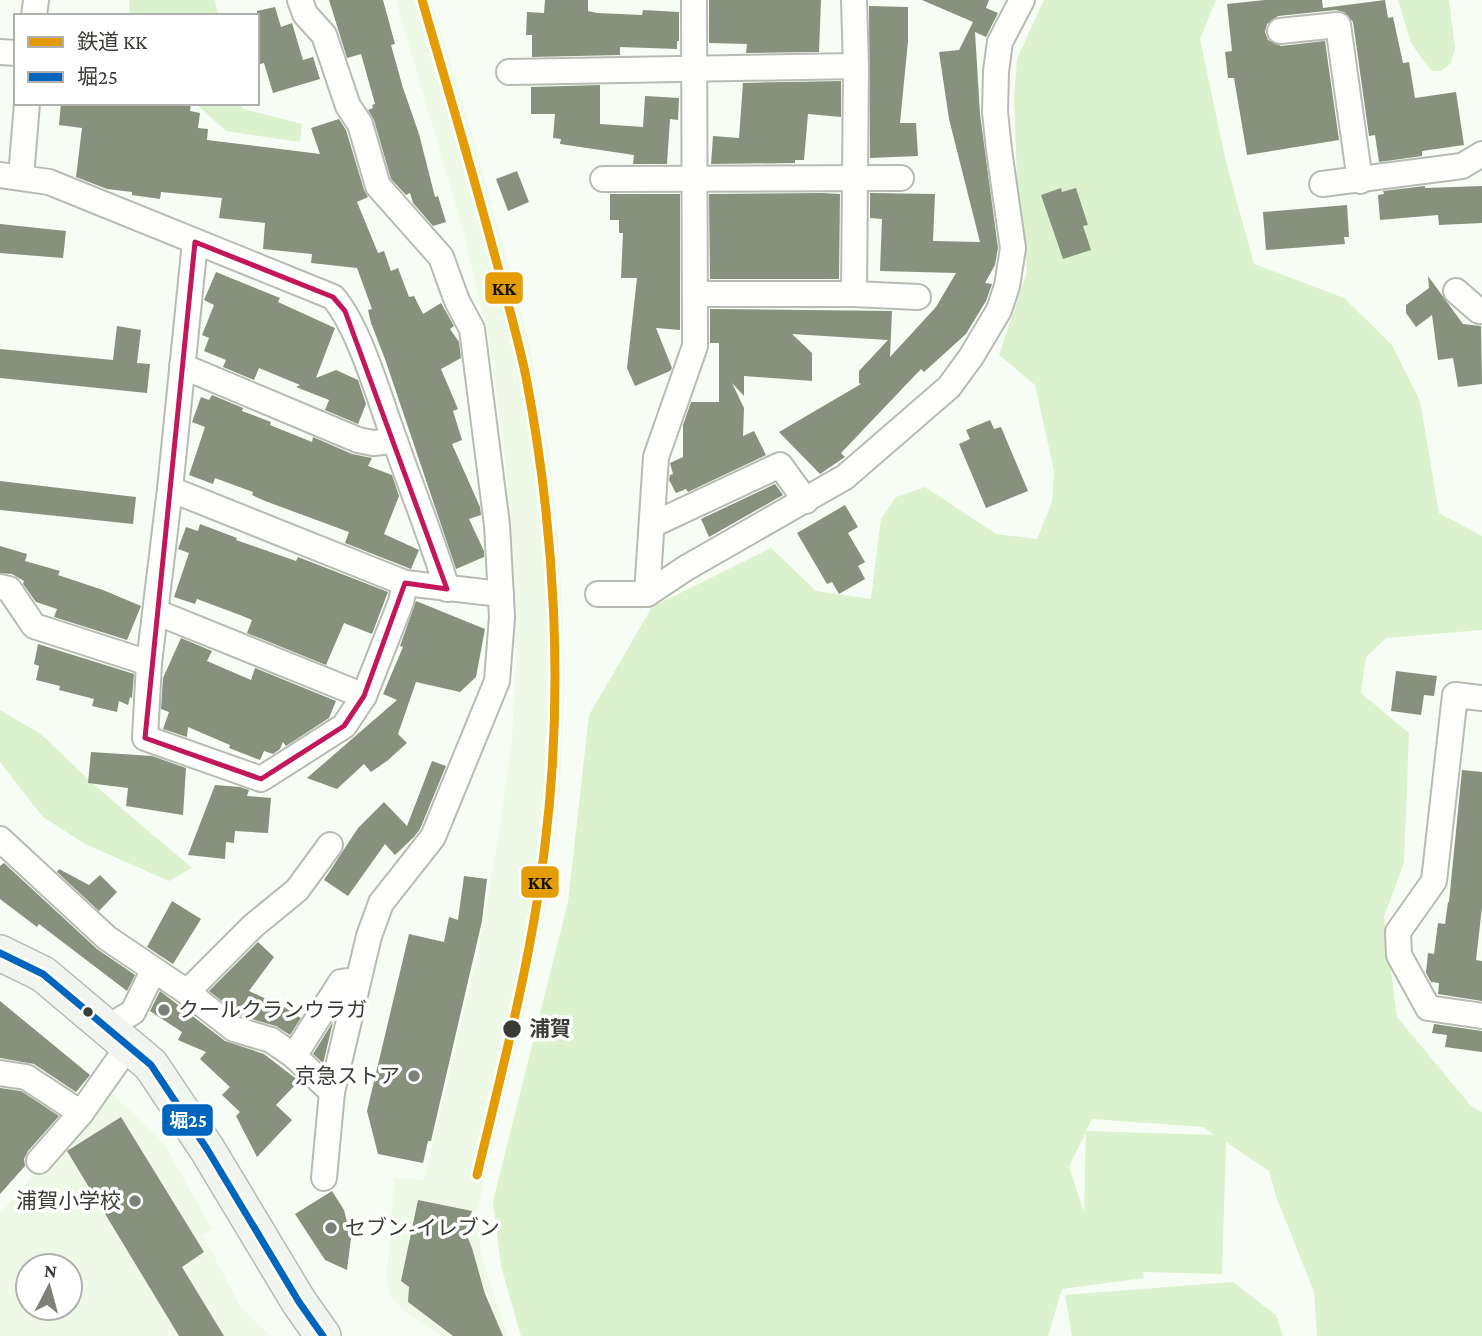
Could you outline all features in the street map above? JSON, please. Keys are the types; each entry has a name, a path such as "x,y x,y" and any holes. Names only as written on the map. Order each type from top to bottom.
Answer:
{"main road":[{"path":"0,953 43,974 151,1065 323,1336"}],"street":[{"path":"300,0 305,15 324,35 348,106 360,124 378,186 441,257 457,301 472,329 498,525 502,617 497,681 433,837 381,903 369,936 332,1092 324,1178"},
{"path":"647,594 656,457 695,346 694,0"},
{"path":"854,0 854,294"},
{"path":"598,594 647,594 686,568 845,477 949,387 971,357 999,310 1007,286 1013,248 995,112 996,71 1000,42 1022,0"},
{"path":"1280,31 1338,25 1360,181"},
{"path":"509,72 856,66"},
{"path":"27,105 10,176 49,182 333,298 345,311 437,555 447,589"},
{"path":"1322,184 1462,166 1482,153"},
{"path":"603,179 696,181 901,178"},
{"path":"195,242 149,663 145,738 261,779 344,726 364,696 401,602 405,583"},
{"path":"1456,291 1482,311"},
{"path":"695,294 854,294 918,297"},
{"path":"182,366 358,440 373,443 395,441"},
{"path":"652,525 779,465 806,501"},
{"path":"170,489 405,583 501,594"},
{"path":"0,587 9,589 34,626 149,663"},
{"path":"156,612 364,696"},
{"path":"1482,698 1455,695 1434,881 1398,932 1398,954 1428,1008 1482,1016"},
{"path":"0,839 107,938 187,992 234,1029 271,1040 294,1056 332,1092"},
{"path":"187,992 253,926 297,890 330,845"},
{"path":"39,1161 80,1113 153,971"},
{"path":"294,1056 341,982 358,980"},
{"path":"0,1073 26,1077 80,1113"}],"highlighted area":[{"path":"195,242 333,297 345,311 447,589 405,583 364,696 344,726 261,779 145,738"}],"shaded area":[{"path":"396,0 431,0 476,148 528,338 549,455 560,560 564,670 560,790 546,906 520,1033 478,1206 481,1256 508,1336 441,1336 404,1310 390,1295 387,1273 395,1178 424,1180 478,952 501,822 512,738 516,666 513,566 505,457 490,345 464,233"},
{"path":"107,1089 163,1142 212,1229 203,1235 241,1308 271,1336 0,1336 0,1214"}],"green space":[{"path":"129,0 215,0 218,14 130,14"},
{"path":"1044,0 1216,0 1200,39 1226,162 1254,264 1344,298 1392,345 1420,401 1439,513 1482,536 1482,630 1386,638 1366,657 1361,693 1409,733 1404,863 1384,917 1397,1017 1471,1106 1482,1112 1482,1336 1317,1336 1314,1292 1276,1196 1269,1171 1226,1142 1222,1274 1143,1272 1144,1278 1062,1289 1048,1336 521,1336 501,1266 493,1201 568,902 589,715 652,607 771,548 816,591 871,599 881,519 896,497 925,487 996,534 1037,539 1052,502 1054,471 1035,385 999,355 1027,272 1017,181 1014,98 1017,59","holes":["1092,1119 1203,1127 1214,1135 1086,1131","1086,1132 1084,1212 1069,1167"]},
{"path":"1398,0 1449,0 1455,48 1451,63 1441,71 1431,71 1411,43"},
{"path":"197,105 242,105 243,109 302,124 300,142 226,131"},
{"path":"0,710 41,734 92,783 192,868 169,881 85,844 43,817 0,762"},
{"path":"1233,1282 1276,1315 1283,1336 1072,1336 1065,1295"}],"building":[{"path":"329,0 383,0 395,44 391,45 403,88 419,134 435,197 438,196 446,222 433,226 413,203 410,193 406,195 391,179 374,120 368,110 375,104 361,54 347,58"},
{"path":"545,0 588,0 588,11 597,13 642,15 643,10 679,12 677,49 620,47 620,55 532,57 532,35 526,35 527,12 544,13"},
{"path":"709,0 821,0 819,52 746,53 747,44 709,43"},
{"path":"922,0 989,0 986,8 998,13 986,37 975,32 980,114 998,248 995,265 985,283 992,284 986,301 966,334 924,372 921,369 841,453 845,457 820,474 779,432 861,384 859,371 888,340 792,334 812,353 812,381 744,376 744,396 732,383 744,408 743,436 754,431 766,455 688,492 686,489 676,493 669,480 673,474 670,463 683,457 683,425 691,402 719,402 719,343 710,343 710,309 892,311 890,357 936,307 956,273 880,271 882,219 870,218 870,193 935,194 933,241 980,242 949,119 939,52 959,50 973,22"},
{"path":"1265,0 1322,0 1323,8 1385,0 1388,18 1393,17 1403,63 1409,62 1415,98 1456,92 1464,145 1422,151 1422,156 1379,162 1375,135 1369,136 1353,22 1344,12 1336,10 1278,16 1267,24 1265,32 1268,40 1281,46 1325,41 1339,140 1247,155 1234,78 1228,78 1225,52 1232,51 1227,4"},
{"path":"869,6 908,7 908,41 900,123 916,123 918,156 870,158"},
{"path":"275,7 281,27 292,23 303,60 313,57 320,79 273,93 264,63 259,64 257,11"},
{"path":"841,81 841,117 808,114 804,160 795,160 795,163 711,164 713,136 739,138 743,83"},
{"path":"600,85 600,124 643,127 645,96 679,98 678,120 670,119 667,164 633,164 634,155 560,144 561,139 553,138 555,114 531,114 531,87"},
{"path":"61,105 191,105 190,111 200,113 198,128 208,129 207,140 320,154 311,128 339,119 346,130 368,197 357,202 378,253 384,251 391,271 398,268 409,297 414,296 423,314 441,303 454,326 450,329 459,342 461,358 441,369 458,409 453,411 462,440 452,444 480,507 481,515 469,519 484,551 484,557 456,569 371,323 368,310 372,309 357,268 311,263 312,254 263,249 265,223 219,218 222,198 161,192 160,199 132,195 132,192 107,189 76,177 82,128 59,125"},
{"path":"517,171 529,202 508,211 496,179"},
{"path":"1425,186 1482,186 1482,223 1439,225 1438,215 1380,220 1378,195 1384,194 1383,191"},
{"path":"1061,188 1062,192 1076,188 1088,225 1083,226 1091,250 1063,259 1041,195"},
{"path":"610,194 680,194 680,330 656,328 672,368 635,386 627,368 637,278 621,278 623,233 619,233 619,220 610,220"},
{"path":"709,194 840,194 839,279 710,279"},
{"path":"1347,205 1349,237 1344,237 1345,244 1266,250 1263,212"},
{"path":"0,224 66,231 63,258 0,253"},
{"path":"216,272 280,298 278,302 335,328 316,378 336,370 358,380 366,404 358,424 325,410 329,400 296,387 300,385 259,368 254,380 223,367 226,360 204,351 209,338 202,335 214,305 204,300"},
{"path":"1428,276 1463,324 1481,326 1482,384 1458,387 1453,358 1438,360 1432,315 1416,327 1406,313 1406,305 1429,288"},
{"path":"117,326 141,330 137,363 150,364 147,393 0,378 0,349 113,360"},
{"path":"212,395 271,422 270,425 312,442 313,437 352,454 372,458 368,466 392,475 399,496 384,534 419,550 411,569 345,543 349,532 265,501 252,495 253,492 215,478 213,484 189,475 205,427 192,422 201,397 209,400"},
{"path":"990,420 994,429 1001,427 1028,491 986,508 959,444 970,439 966,430"},
{"path":"0,481 136,497 133,524 0,510"},
{"path":"775,484 783,495 709,537 701,519"},
{"path":"845,505 858,527 848,533 865,562 858,566 865,579 839,594 832,582 827,584 797,533"},
{"path":"200,524 237,538 236,540 296,561 298,557 388,592 372,634 344,623 326,665 247,633 252,620 197,599 195,604 174,597 189,553 178,549 186,527 198,531"},
{"path":"0,546 27,554 25,561 60,571 58,575 141,606 127,640 54,617 57,609 36,602 23,584 24,581 12,574 0,573"},
{"path":"416,601 485,629 476,677 460,692 416,682 398,734 407,743 371,772 364,764 337,789 307,778 397,700 383,694 403,647 400,646"},
{"path":"181,638 212,651 207,661 251,680 255,668 336,701 329,718 286,746 283,742 280,749 273,754 264,751 260,760 188,727 187,737 163,729 169,712 161,709 163,678"},
{"path":"38,644 134,674 132,698 130,697 128,705 119,701 117,712 92,706 94,699 59,690 60,686 36,680 39,666 34,664"},
{"path":"1396,671 1437,676 1434,696 1424,695 1421,715 1391,711"},
{"path":"91,752 152,756 186,768 183,815 126,806 128,788 88,783"},
{"path":"432,761 446,766 420,829 414,837 395,855 385,844 348,896 324,880 358,828 384,802 407,826"},
{"path":"1462,770 1482,772 1482,907 1476,960 1482,961 1482,1001 1438,994 1439,983 1431,982 1426,973 1428,953 1434,954 1438,923 1445,924 1449,902"},
{"path":"215,785 240,787 249,790 247,796 271,798 268,833 235,831 234,843 226,842 225,859 188,855"},
{"path":"4,863 97,949 135,975 127,991 39,924 37,927 0,899 0,866"},
{"path":"59,869 89,885 100,875 117,892 99,911 57,872"},
{"path":"464,876 487,879 482,921 431,1141 428,1141 423,1163 378,1154 367,1111 409,934 444,942 449,917 458,920"},
{"path":"172,901 201,919 173,964 147,947"},
{"path":"258,942 274,957 249,991 301,1018 290,1035 276,1026 241,1016 209,991"},
{"path":"160,991 225,1041 264,1054 299,1081 276,1105 292,1120 257,1157 236,1116 240,1112 222,1095 230,1087 200,1059 206,1052 178,1040 182,1032 150,1011"},
{"path":"0,1001 90,1075 76,1092 34,1064 0,1058"},
{"path":"333,1022 324,1060 323,1063 313,1054"},
{"path":"1434,1024 1482,1031 1482,1052 1445,1047 1447,1035 1432,1033"},
{"path":"0,1088 21,1091 59,1116 28,1151 24,1159 25,1166 0,1194"},
{"name":"浦賀小学校","path":"121,1117 204,1252 182,1267 224,1336 179,1336 67,1151"},
{"path":"332,1191 344,1210 351,1238 347,1270 325,1260 295,1214"},
{"path":"418,1200 472,1211 465,1231 485,1294 503,1336 453,1336 408,1302 409,1287 401,1281"}],"rail line":[{"name":"KK","path":"422,0 485,218 526,377 544,493 554,610 554,728 545,845 533,928 516,1011 477,1175"}],"transit line":[{"name":"堀25","path":"0,953 43,974 151,1065 207,1149 299,1302 323,1336"}],"place":[{"name":"クールクランウラガ","path":"164,1010"},
{"name":"浦賀","path":"512,1029"},
{"name":"京急ストア","path":"414,1076"},
{"name":"浦賀小学校","path":"135,1201"},
{"name":"セブン-イレブン","path":"331,1228"}]}
